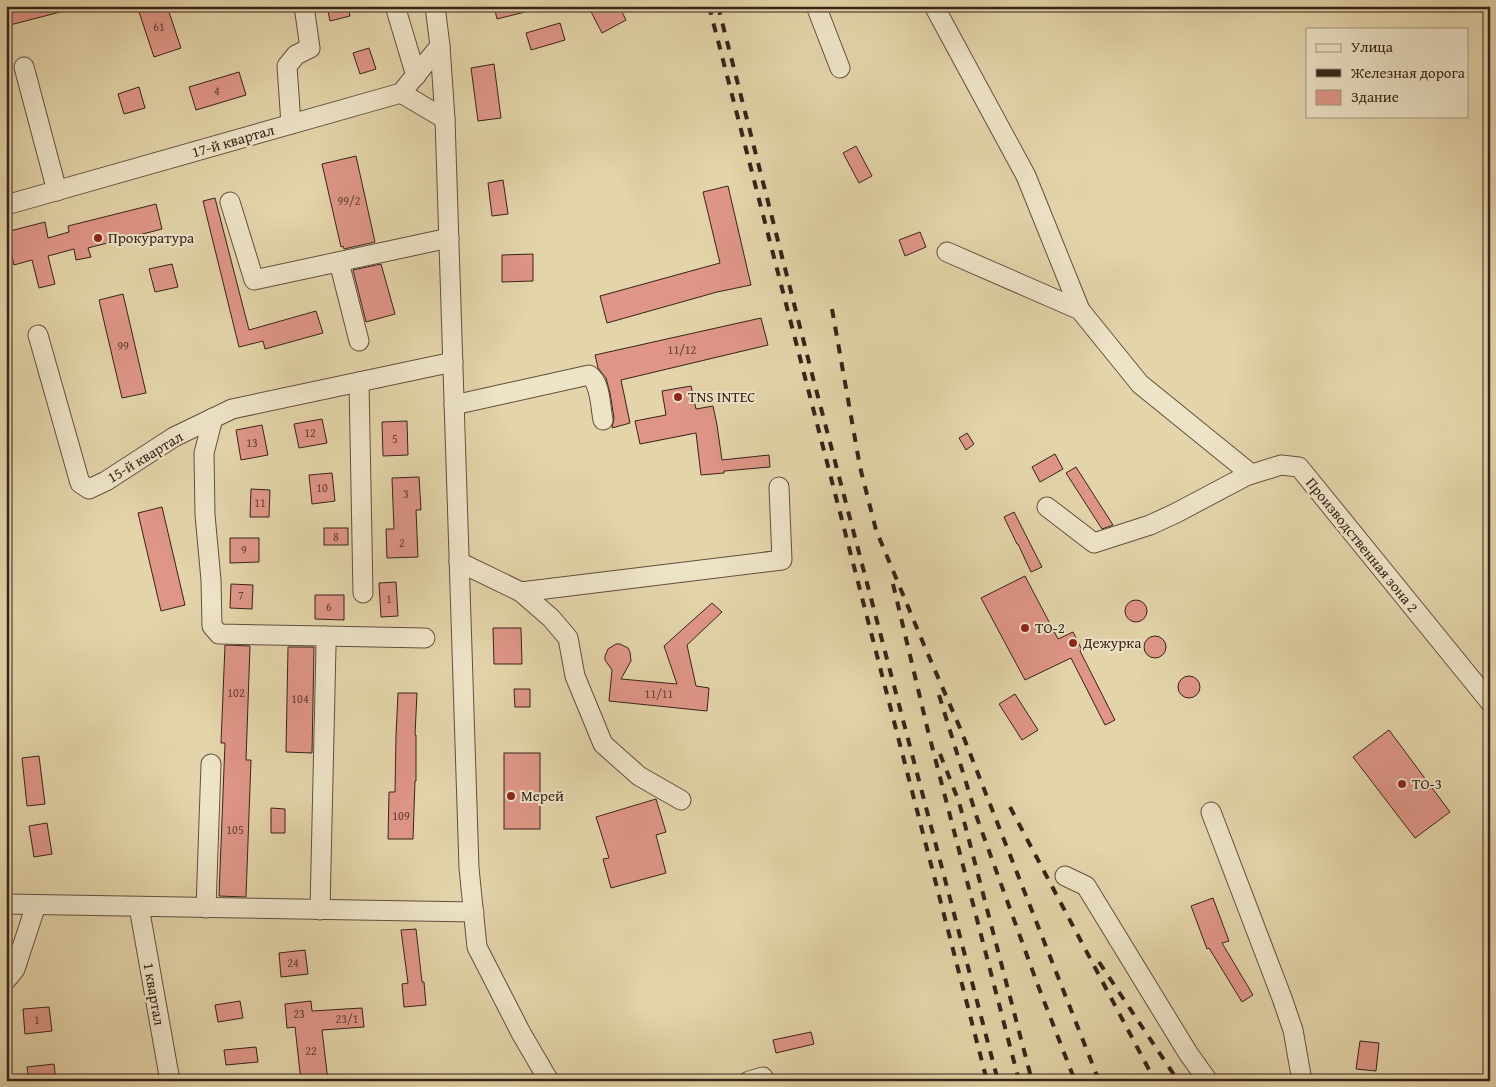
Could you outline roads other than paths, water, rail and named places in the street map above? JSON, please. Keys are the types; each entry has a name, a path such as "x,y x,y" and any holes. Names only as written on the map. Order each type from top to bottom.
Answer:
{"street":[{"path":"292,124 287,66 296,55 310,48 304,6"},
{"path":"395,6 416,76"},
{"path":"435,6 445,119 469,868 477,947 521,1033 549,1081"},
{"path":"816,6 840,68"},
{"path":"934,6 1026,176 1080,310 1140,384 1251,474"},
{"path":"440,46 401,93 445,119"},
{"path":"24,67 57,191"},
{"name":"17-й квартал","path":"6,205 401,93"},
{"path":"230,202 254,280 449,238"},
{"path":"947,252 1080,310"},
{"path":"339,262 359,341"},
{"name":"15-й квартал","path":"38,335 80,483 89,489 106,481 174,437 232,409 453,362"},
{"path":"454,405 588,375 593,378 597,385 603,420"},
{"path":"359,382 363,593"},
{"path":"213,418 204,453 204,515 211,580 212,626 219,634 425,638"},
{"name":"Производственная зона 2","path":"1046,507 1094,543 1150,525 1251,474 1281,465 1299,467 1490,702"},
{"path":"521,592 782,560 779,487"},
{"path":"459,562 521,592 551,618 568,638 575,676 603,744 638,776 681,800"},
{"path":"320,910 326,646 324,636"},
{"path":"206,908 211,764"},
{"path":"1211,812 1293,1030 1302,1081"},
{"path":"1065,876 1086,886 1188,1053 1208,1081"},
{"path":"6,904 474,912"},
{"path":"6,980 15,969 36,906"},
{"name":"1 квартал","path":"138,907 170,1081"}],"railway":[{"path":"709,6 987,1081"},
{"path":"718,6 812,374 998,1081"},
{"path":"832,309 860,467 876,530 960,728 1099,1081"},
{"path":"893,584 928,731 1019,1081"},
{"path":"939,695 977,818 1075,1081"},
{"path":"940,754 959,802 1032,1081"},
{"path":"1010,807 1155,1081"},
{"path":"1099,962 1178,1081"}],"place":[{"name":"Прокуратура","path":"98,238"},
{"name":"TNS INTEC","path":"678,397"},
{"name":"ТО-2","path":"1025,628"},
{"name":"Дежурка","path":"1073,643"},
{"name":"ТО-3","path":"1402,784"},
{"name":"Мерей","path":"511,796"}]}
